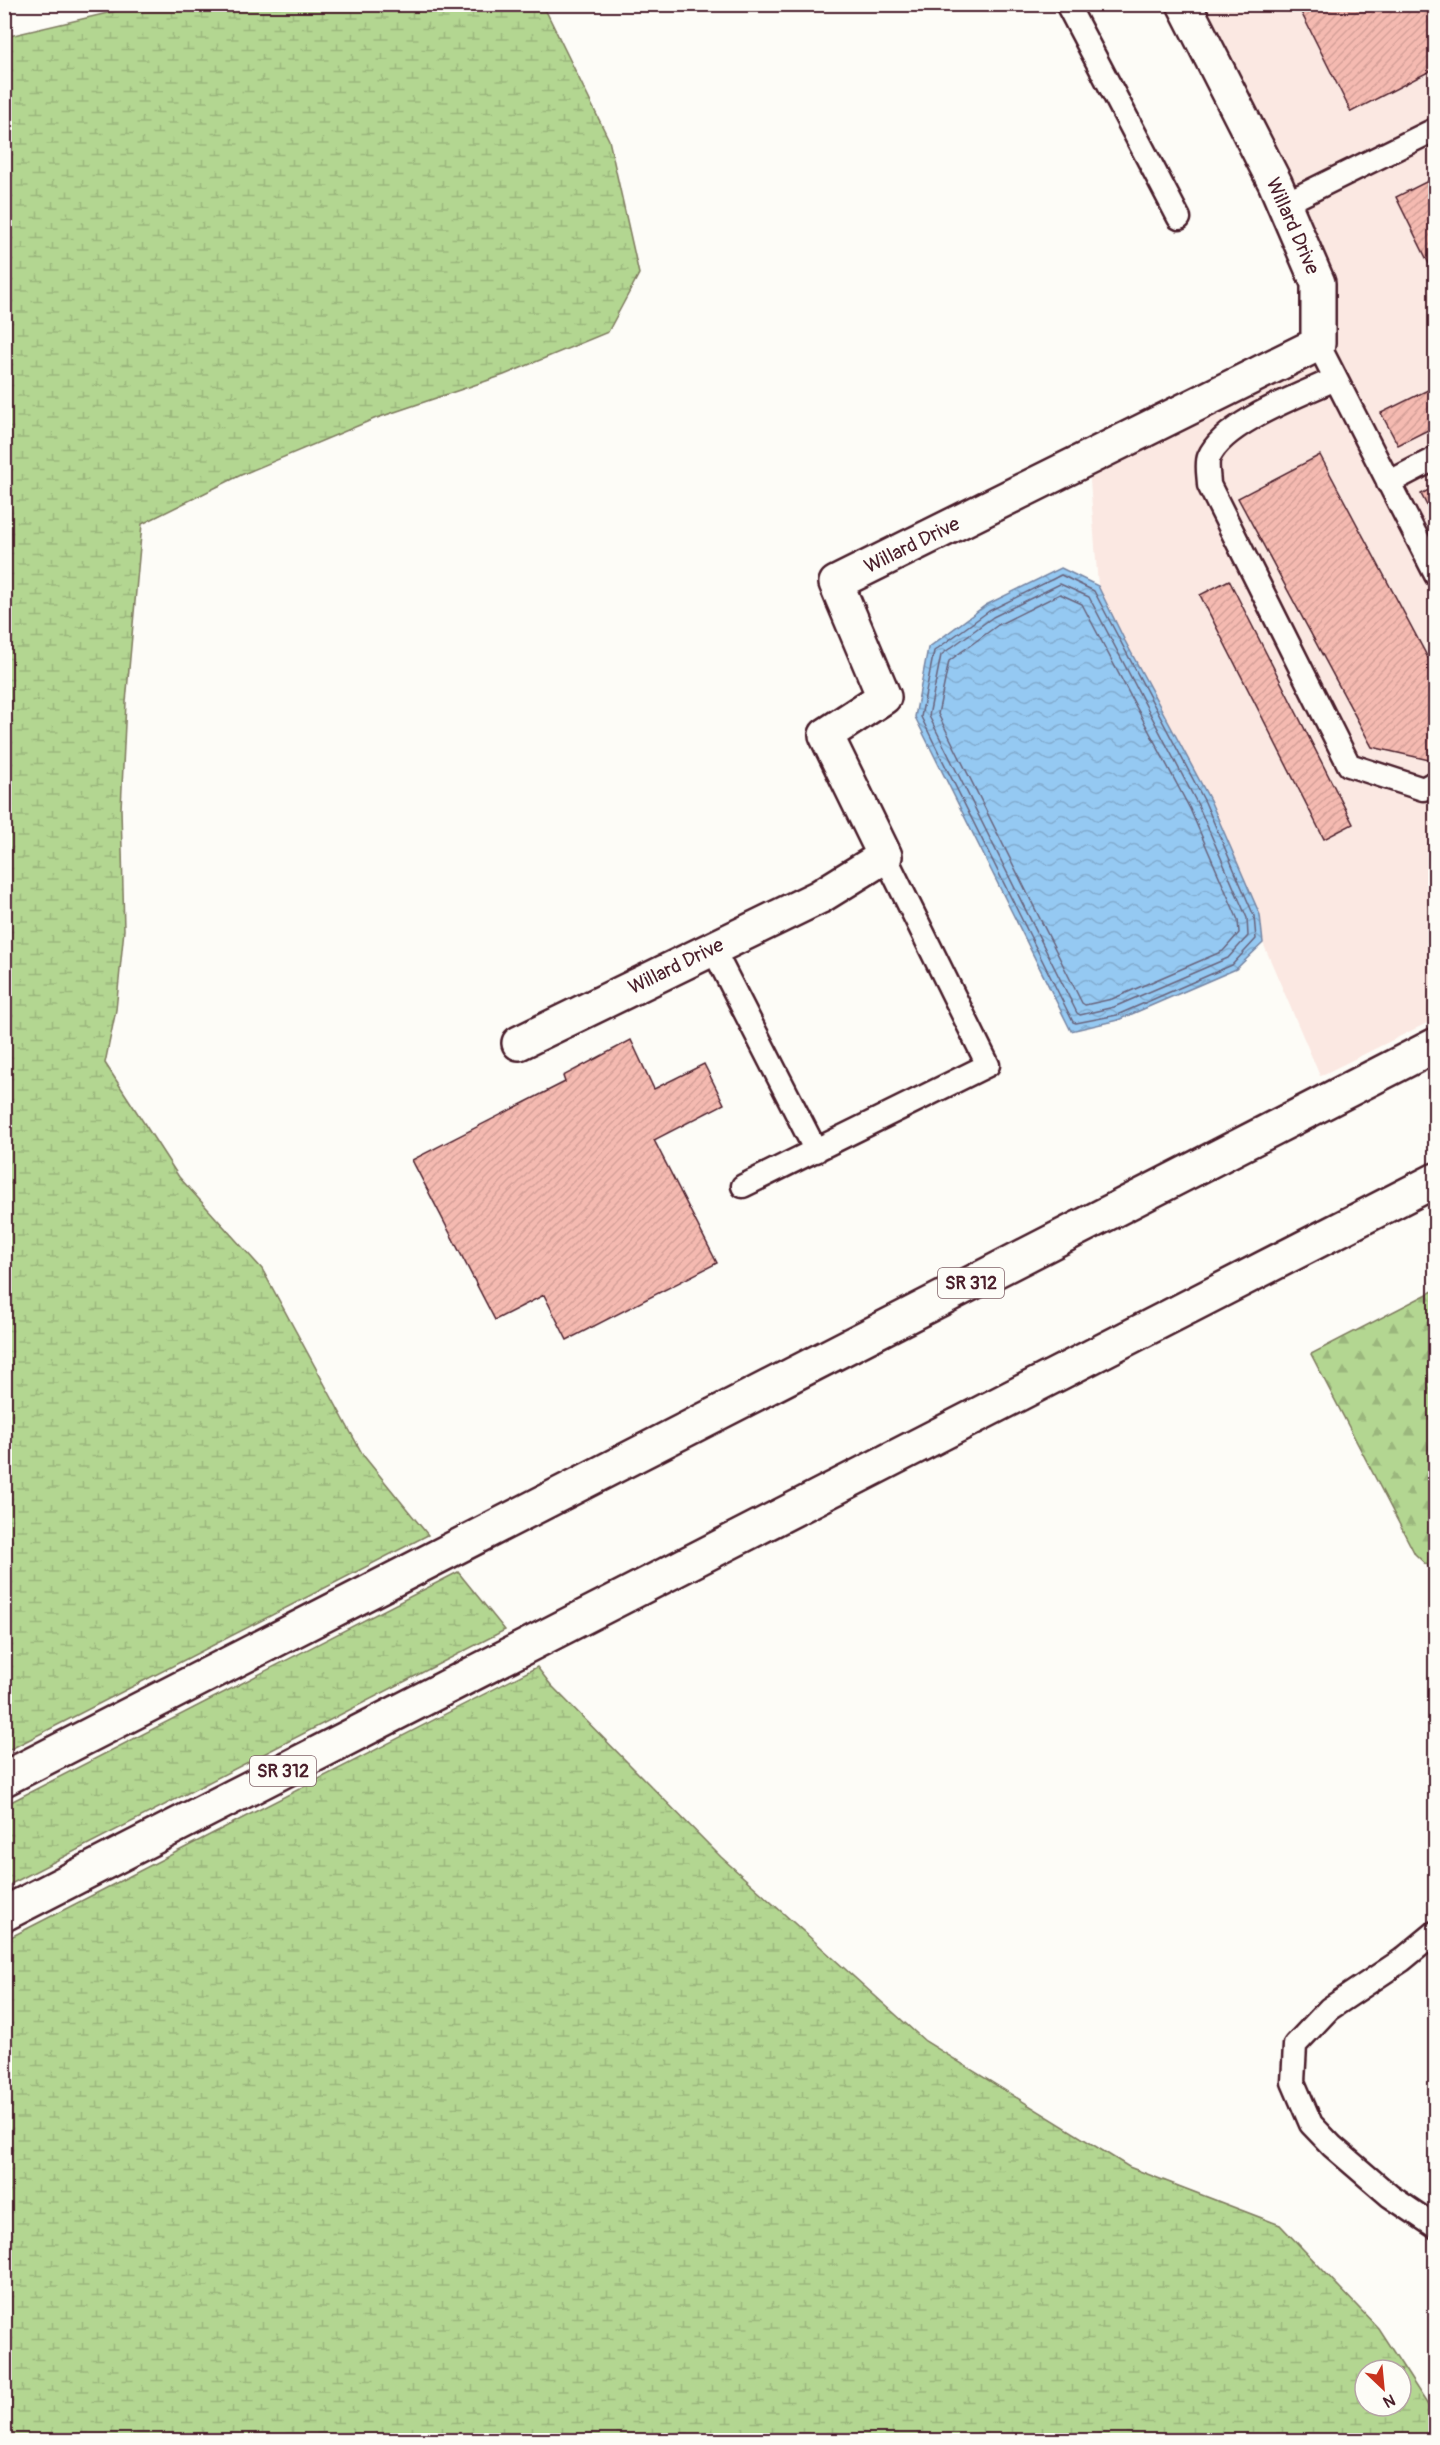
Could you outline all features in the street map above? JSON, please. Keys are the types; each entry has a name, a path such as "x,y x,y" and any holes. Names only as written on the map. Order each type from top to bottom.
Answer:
{"main road":[{"name":"Willard Drive","path":"519,1043 819,897 885,856 826,735 884,697 836,583 1318,344 1318,283 1284,204 1184,4"},
{"name":"SR 312","path":"4,1779 1436,1046"},
{"name":"SR 312","path":"4,1914 1436,1180"}],"lane":[{"path":"1067,4 1179,218"},
{"path":"1284,204 1436,129"},
{"path":"1318,344 1388,483 1432,560"},
{"path":"1335,379 1240,425 1219,441 1208,459 1209,485 1348,765 1423,789 1436,782"},
{"path":"1388,483 1436,458"},
{"path":"743,1186 988,1065 885,856"},
{"path":"713,949 816,1150"},
{"path":"1436,1932 1402,1960 1329,2009 1301,2038 1295,2045 1293,2082 1311,2124 1332,2146 1390,2196 1436,2228"}],"shaded area":[{"path":"1164,5 1435,5 1435,1019 1320,1076 1263,943 1260,915 1098,586 1088,454 1327,329"}],"green space":[{"path":"146,4 537,5 547,13 609,140 639,274 608,332 504,375 374,419 241,475 142,524 126,702 121,809 124,930 116,1010 105,1063 179,1177 262,1269 363,1455 428,1535 5,1752 5,37"},
{"path":"1435,1290 1435,1573 1415,1554 1311,1354"},
{"path":"458,1572 505,1630 5,1887 5,1805"},
{"path":"537,1667 551,1685 721,1857 925,2041 1129,2167 1280,2225 1378,2328 1397,2358 1353,2358 1353,2418 1413,2418 1413,2382 1435,2416 1435,2440 5,2440 5,1940"}],"water":[{"path":"1061,568 1098,586 1210,800 1260,915 1263,943 1236,969 1118,1020 1071,1031 915,717 928,648 986,605"}],"building":[{"path":"1297,4 1436,4 1436,68 1351,112"},
{"path":"1436,177 1436,278 1396,197"},
{"path":"1436,386 1436,426 1398,445 1381,413"},
{"path":"1320,455 1436,673 1436,756 1429,760 1372,747 1238,498"},
{"path":"1436,486 1436,523 1421,494"},
{"path":"1229,580 1353,824 1324,839 1200,595"},
{"path":"631,1040 654,1089 704,1064 724,1104 654,1140 717,1263 567,1340 544,1295 495,1320 412,1160 565,1082 563,1076"}]}
